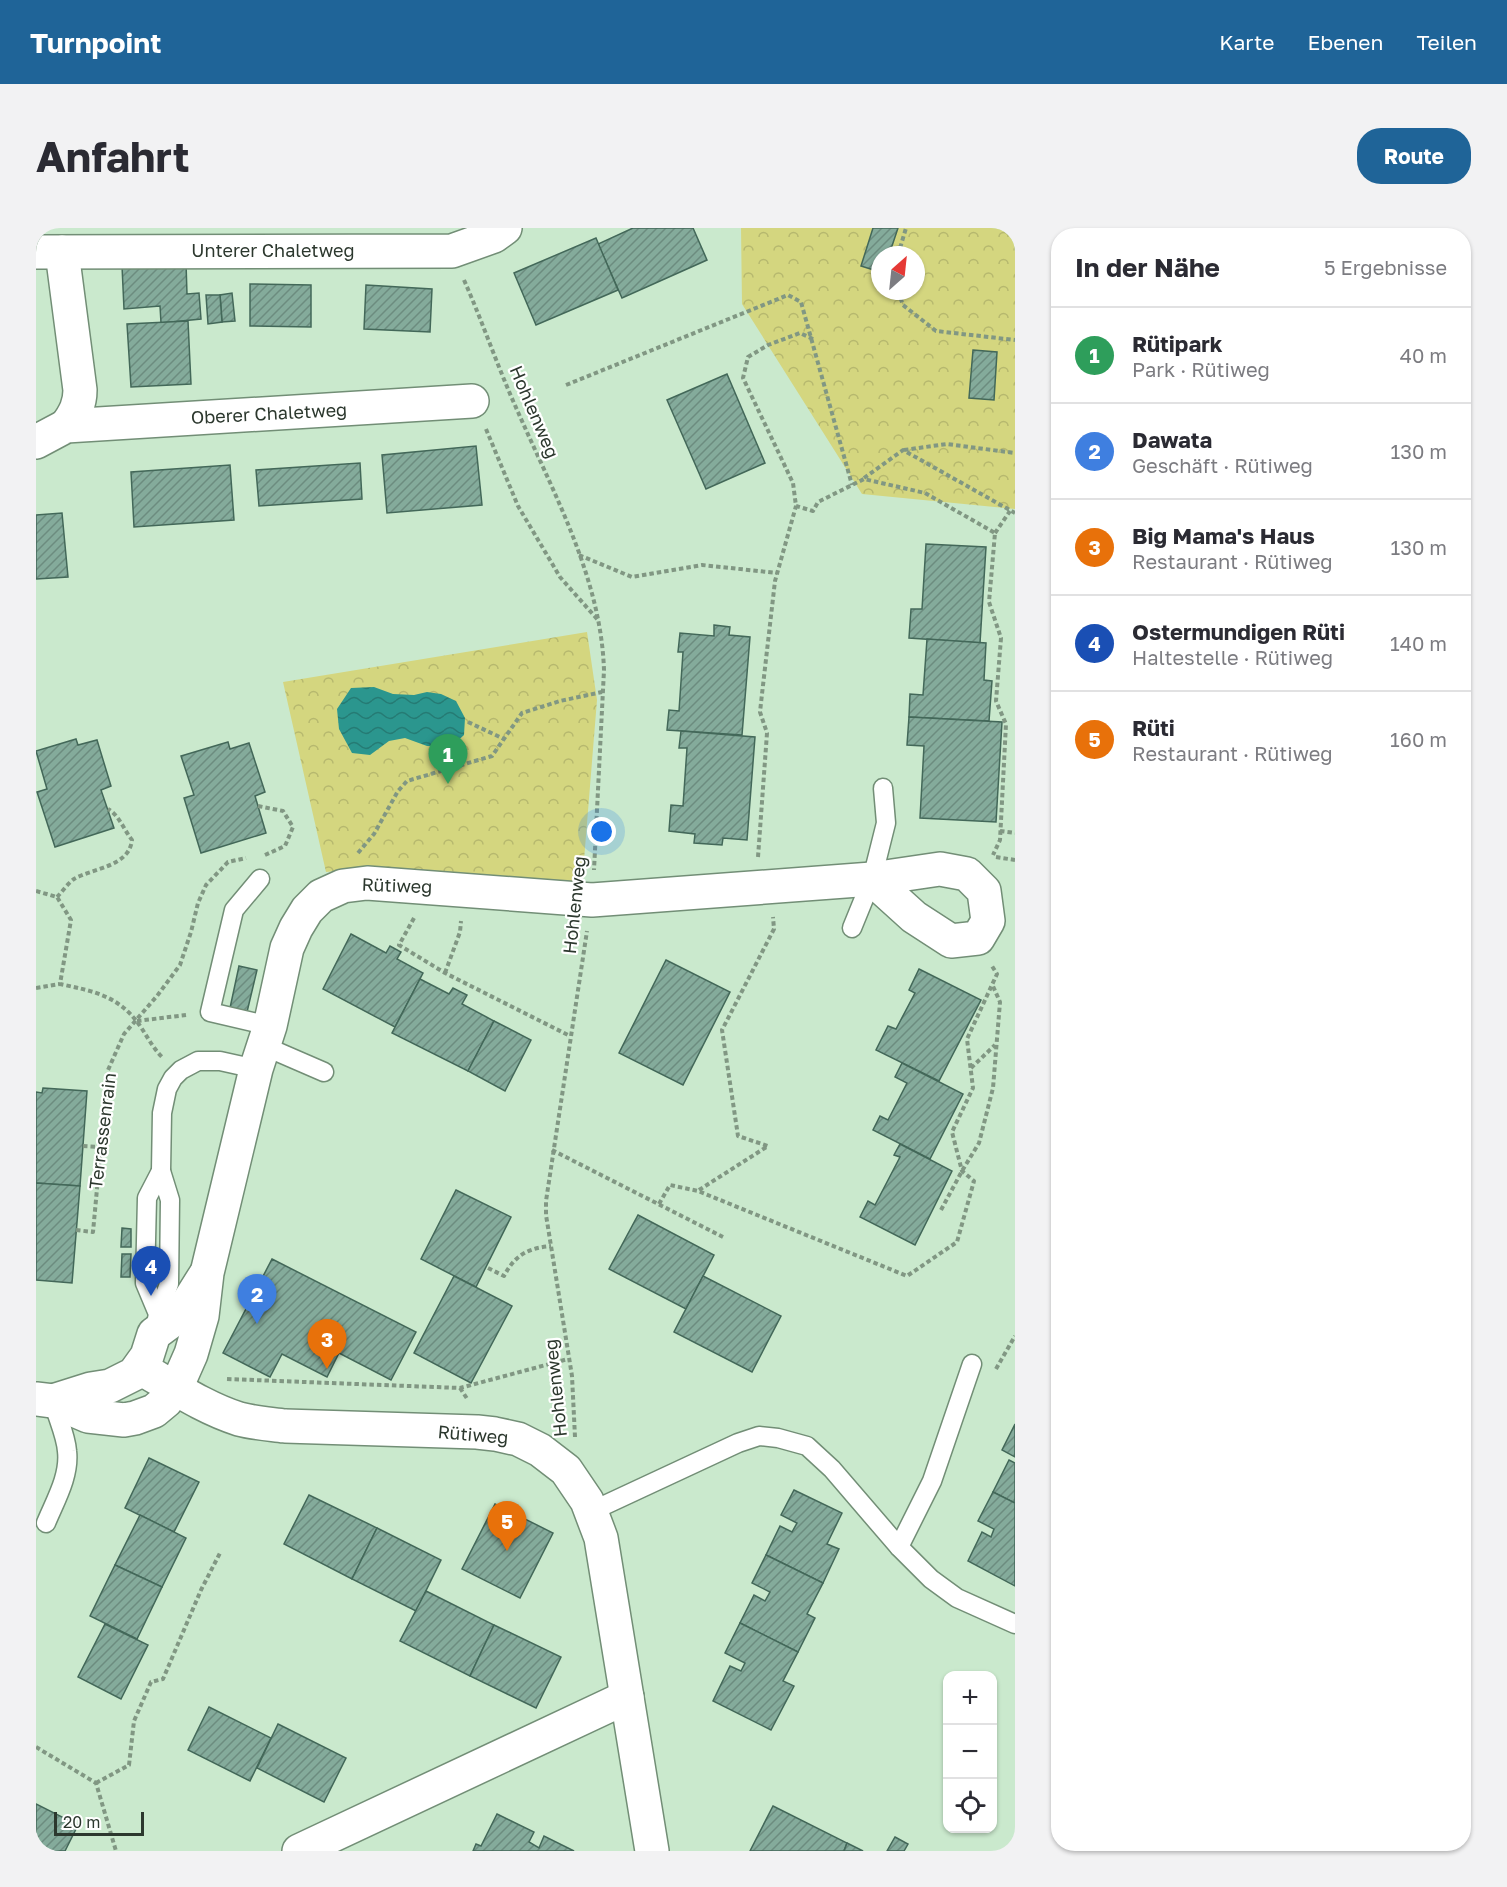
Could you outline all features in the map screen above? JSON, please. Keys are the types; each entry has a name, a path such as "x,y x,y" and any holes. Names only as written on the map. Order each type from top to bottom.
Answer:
{"street":[{"name":"Unterer Chaletweg","path":"49,252 452,250 494,236 505,228"},
{"path":"49,252 80,390 77,409 66,426"},
{"name":"Oberer Chaletweg","path":"36,442 66,426 472,401"},
{"name":"Rütiweg","path":"44,1400 88,1416 123,1420 154,1411 176,1388 191,1354 202,1316 207,1273 287,948 307,910 321,896 343,886 367,883 592,900 872,879 940,869 967,874 984,891 988,921 978,938"},
{"path":"872,879 914,917 951,941 978,938"},
{"name":"Rütiweg","path":"207,1273 187,1304 172,1320 156,1324 147,1356 140,1368 219,1412 259,1423 344,1429 495,1434 529,1444 566,1470 582,1491 601,1538 652,1851"},
{"path":"44,1400 120,1383 140,1368"},
{"path":"299,1851 627,1697"}],"lane":[{"path":"852,928 872,879 886,823 882,788"},
{"path":"260,879 234,910 210,1012 263,1047 324,1072"},
{"path":"156,1324 169,1284 170,1200 161,1171 164,1100 170,1084 186,1065 205,1060 220,1061 263,1047"},
{"path":"899,1547 932,1481 972,1365"},
{"path":"44,1400 67,1451 64,1479 46,1523"},
{"path":"592,1511 738,1443 759,1436 778,1438 807,1446 832,1469 899,1547 931,1579 957,1598 1015,1624"}],"path":[{"path":"901,246 906,228"},
{"name":"Hohlenweg","path":"467,287 579,555 594,599 603,650 592,900 546,1201 572,1376 576,1460 566,1470"},
{"path":"566,385 788,295 801,302 852,484"},
{"path":"901,300 903,305 936,331 1015,340"},
{"path":"698,1191 768,1146 738,1136 722,1030 774,929 760,887 759,853 767,733 760,712 777,573 796,506 793,483 743,378 748,357 768,345 800,333 813,339"},
{"path":"472,401 489,434 518,506 560,577 598,621"},
{"path":"796,506 813,511 818,502 864,478 903,450 947,444 1015,453"},
{"path":"903,450 1012,512 994,533 989,602 1001,638 996,701 1006,724 1000,840 992,856 1015,860"},
{"path":"864,478 925,494 994,533"},
{"path":"579,555 632,577 702,565 777,573"},
{"path":"336,889 344,872 374,834 398,791 407,781 492,756 522,713 560,701 602,692"},
{"path":"468,722 504,739"},
{"path":"57,897 72,880 104,868 122,858 131,849 132,840 115,813 108,809"},
{"path":"1000,831 1015,833"},
{"path":"432,888 399,945 445,973 570,1036"},
{"path":"445,973 460,932 464,890"},
{"path":"36,891 57,897 71,920 60,984"},
{"path":"659,1204 670,1185 698,1191 907,1276 957,1242 974,1181 962,1171 952,1132 973,1088 967,1039 997,974 978,938"},
{"path":"36,988 60,984 93,991 112,998 136,1021 156,1050"},
{"path":"941,1210 979,1143 993,1088 1000,1002 992,984"},
{"path":"136,1021 210,1012"},
{"name":"Terrassenrain","path":"76,1230 93,1232 108,1070 124,1034 136,1021"},
{"path":"971,1068 995,1044"},
{"path":"83,1146 100,1147"},
{"path":"552,1150 723,1237"},
{"path":"488,1268 504,1276 510,1265 522,1253 536,1247 551,1245"},
{"path":"191,1354 201,1355 202,1369 207,1378 460,1388 568,1359"},
{"path":"96,1783 129,1765 134,1721 151,1682 163,1678 201,1590 221,1551"},
{"path":"36,1747 96,1783 116,1851"}],"green space":[{"path":"741,228 1015,228 1015,509 862,494 742,304"},
{"path":"587,632 597,700 582,885 373,868 326,872 283,682"}],"water":[{"path":"374,687 393,694 414,695 427,692 441,694 456,701 465,718 464,735 451,747 427,746 405,738 389,741 370,755 352,753 339,729 337,709 351,688"}],"building":[{"path":"633,228 693,228 707,260 622,298 598,244"},
{"path":"873,228 898,228 892,246 871,246 871,269 861,266"},
{"path":"596,238 618,290 536,325 514,273"},
{"path":"186,263 187,294 199,293 201,319 161,323 160,306 124,309 122,266"},
{"path":"250,284 311,285 311,327 250,326"},
{"path":"366,285 432,289 430,332 364,329"},
{"path":"232,293 235,321 222,322 220,295"},
{"path":"206,295 220,295 222,322 208,324"},
{"path":"188,321 191,384 131,387 127,324"},
{"path":"973,350 997,352 994,400 969,398"},
{"path":"727,374 765,463 706,489 667,400"},
{"path":"476,446 482,505 387,513 382,455"},
{"path":"360,463 362,499 259,506 256,470"},
{"path":"230,465 234,520 134,527 131,472"},
{"path":"62,513 68,577 36,579 36,515"},
{"path":"926,544 986,547 980,643 909,638 911,609 922,609"},
{"path":"714,625 730,627 729,635 750,637 742,735 667,730 669,710 679,711 683,652 678,652 680,633 714,636"},
{"path":"927,639 986,643 984,680 992,681 989,721 909,717 910,694 923,695"},
{"path":"909,717 1002,722 996,822 920,818 924,746 907,745"},
{"path":"681,731 755,737 747,840 723,838 722,845 694,843 695,834 669,831 671,805 683,806 687,748 679,748"},
{"path":"76,739 78,745 97,740 111,786 101,790 114,828 55,847 37,792 47,789 36,751"},
{"path":"228,742 230,749 249,743 265,792 255,796 266,833 201,853 184,798 194,795 181,756"},
{"path":"351,934 386,953 390,946 401,952 397,959 423,973 395,1027 323,989"},
{"path":"666,960 730,992 683,1085 619,1053"},
{"path":"239,966 257,970 247,1012 230,1008"},
{"path":"919,969 981,1000 939,1081 876,1050 888,1026 896,1029 915,993 909,990"},
{"path":"420,979 449,994 453,988 467,995 462,1004 494,1021 468,1071 392,1033"},
{"path":"494,1021 531,1040 505,1091 468,1071"},
{"path":"902,1063 963,1094 930,1159 873,1130 880,1116 888,1120 907,1083 895,1077"},
{"path":"43,1088 87,1091 80,1186 36,1183 36,1092 42,1093"},
{"path":"900,1144 952,1171 915,1245 860,1217 868,1201 875,1205 900,1157 894,1155"},
{"path":"36,1183 80,1186 72,1283 36,1280"},
{"path":"456,1190 511,1217 476,1287 421,1259"},
{"path":"638,1215 714,1255 686,1309 609,1269"},
{"path":"122,1228 131,1229 131,1247 121,1247"},
{"path":"122,1254 131,1254 130,1277 121,1277"},
{"path":"272,1259 416,1332 391,1380 339,1353 327,1377 282,1354 270,1377 223,1353"},
{"path":"454,1276 512,1306 471,1383 414,1353"},
{"path":"703,1276 781,1316 752,1372 674,1332"},
{"path":"1015,1424 1015,1457 1002,1450"},
{"path":"149,1458 199,1482 174,1532 125,1508"},
{"path":"1009,1460 1015,1463 1015,1503 993,1492"},
{"path":"794,1490 842,1513 827,1544 839,1549 823,1583 766,1555 780,1526 792,1532 797,1523 781,1515"},
{"path":"993,1492 1015,1503 1015,1586 968,1561 982,1532 991,1537 994,1529 978,1521"},
{"path":"309,1495 377,1528 352,1579 284,1544"},
{"path":"495,1504 553,1533 520,1598 462,1569"},
{"path":"140,1515 186,1538 162,1587 115,1565"},
{"path":"377,1528 441,1560 416,1611 352,1579"},
{"path":"766,1555 823,1583 807,1614 815,1618 798,1652 740,1623 754,1595 765,1601 770,1592 752,1583"},
{"path":"115,1565 162,1587 137,1639 90,1616"},
{"path":"426,1591 494,1625 470,1676 400,1641"},
{"path":"740,1623 798,1652 783,1681 794,1686 771,1730 713,1701 730,1666 741,1671 745,1663 725,1653"},
{"path":"105,1624 148,1645 121,1699 78,1677"},
{"path":"494,1625 561,1657 536,1708 470,1676"},
{"path":"209,1707 271,1738 250,1781 188,1750"},
{"path":"278,1724 346,1758 324,1802 257,1768"},
{"path":"36,1804 78,1825 65,1851 36,1851"},
{"path":"773,1806 847,1843 844,1851 750,1851"},
{"path":"497,1814 534,1832 529,1842 539,1848 544,1836 574,1851 473,1851 476,1844 481,1846"},
{"path":"895,1837 908,1844 904,1851 887,1851"},
{"path":"847,1843 863,1851 844,1851"}],"place":[{"name":"Rütipark","path":"448,784"},
{"name":"Ostermundigen Rüti","path":"151,1296"},
{"name":"Dawata","path":"257,1324"},
{"name":"Big Mama's Haus","path":"327,1369"},
{"name":"Rüti","path":"507,1551"}]}
